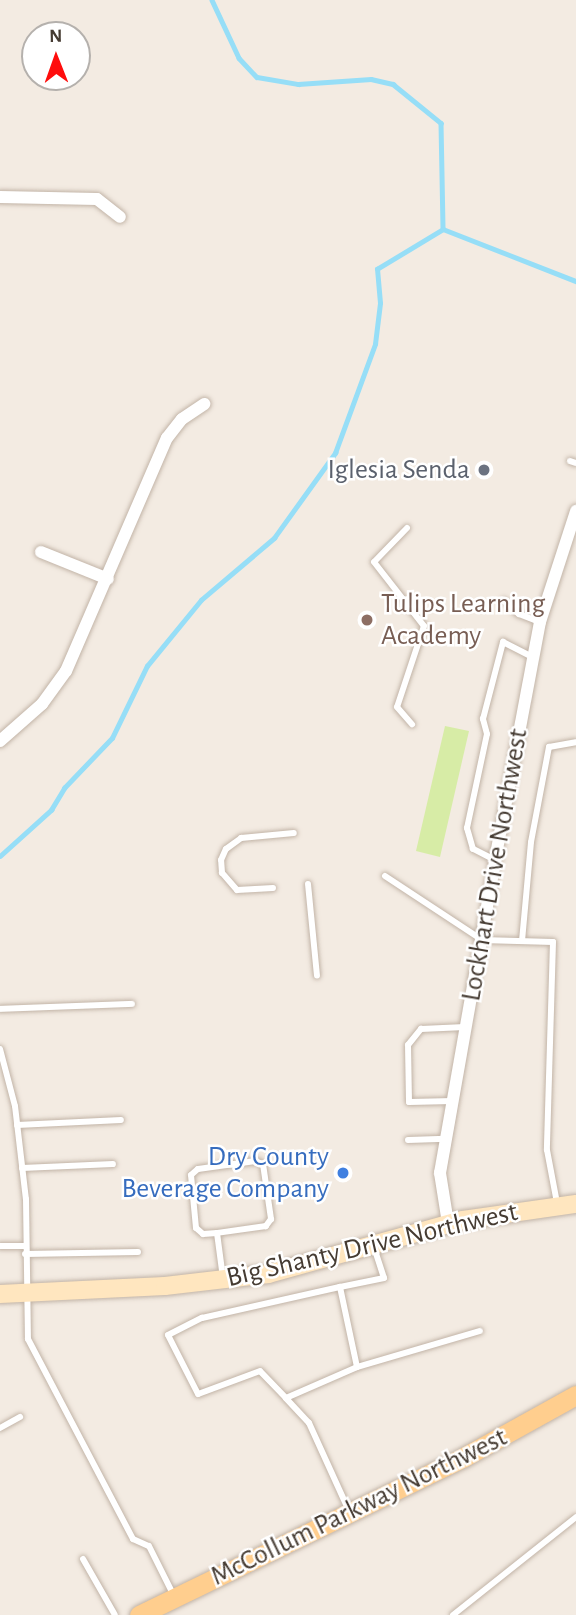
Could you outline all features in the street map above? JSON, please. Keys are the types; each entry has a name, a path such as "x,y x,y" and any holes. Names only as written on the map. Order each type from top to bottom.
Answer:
{"main road":[{"name":"McCollum Parkway Northwest","path":"139,1615 349,1512 576,1395"}],"street":[{"path":"0,197 97,199 120,217"},
{"path":"0,741 32,715 59,681 108,579 167,438 182,419 204,404"},
{"name":"Lockhart Drive Northwest","path":"448,1223 440,1173 495,860 540,622 576,511"},
{"path":"40,552 108,579"},
{"name":"Big Shanty Drive Northwest","path":"0,1294 224,1280 305,1266 448,1223 567,1205"}],"lane":[{"path":"407,528 374,562 424,626 397,707 412,724"},
{"path":"503,601 519,614 540,622"},
{"path":"495,860 473,849 467,828 487,723 483,719 503,642 532,657"},
{"path":"522,941 531,842 549,747 576,742"},
{"path":"273,888 237,890 222,873 221,860 226,849 241,838 295,832"},
{"path":"385,876 482,940 553,943 547,1150 567,1205"},
{"path":"308,884 317,976"},
{"path":"0,1009 132,1004"},
{"path":"453,1101 409,1102 408,1045 421,1029 466,1027"},
{"path":"0,1049 18,1125 26,1293 33,1354 133,1539 149,1546 175,1598"},
{"path":"18,1125 121,1120"},
{"path":"408,1140 446,1139"},
{"path":"255,1161 263,1164 271,1219 266,1226 216,1233 203,1234 196,1228 191,1175 198,1169 255,1161"},
{"path":"22,1168 113,1164"},
{"path":"216,1233 224,1280"},
{"path":"0,1246 25,1245"},
{"path":"349,1512 309,1423 260,1371 198,1394 174,1355 168,1335 202,1318 384,1278 373,1246"},
{"path":"25,1254 138,1252"},
{"path":"340,1287 357,1367"},
{"path":"286,1398 357,1367 480,1331"},
{"path":"0,1428 20,1417"},
{"path":"453,1615 513,1572 576,1517"},
{"path":"83,1559 116,1615"}],"green space":[{"path":"445,726 469,731 440,857 416,851"}],"waterway":[{"path":"212,0 239,58 257,77 298,84 371,79 393,84 441,123 443,229"},
{"path":"0,856 51,810 64,788 112,738 147,666 201,600 274,538 335,453 375,344 380,303 377,269 443,229 576,281"}],"place":[{"name":"Iglesia Senda","path":"484,470"},
{"name":"Tulips Learning Academy","path":"367,620"},
{"name":"Dry County Beverage Company","path":"343,1173"}]}
